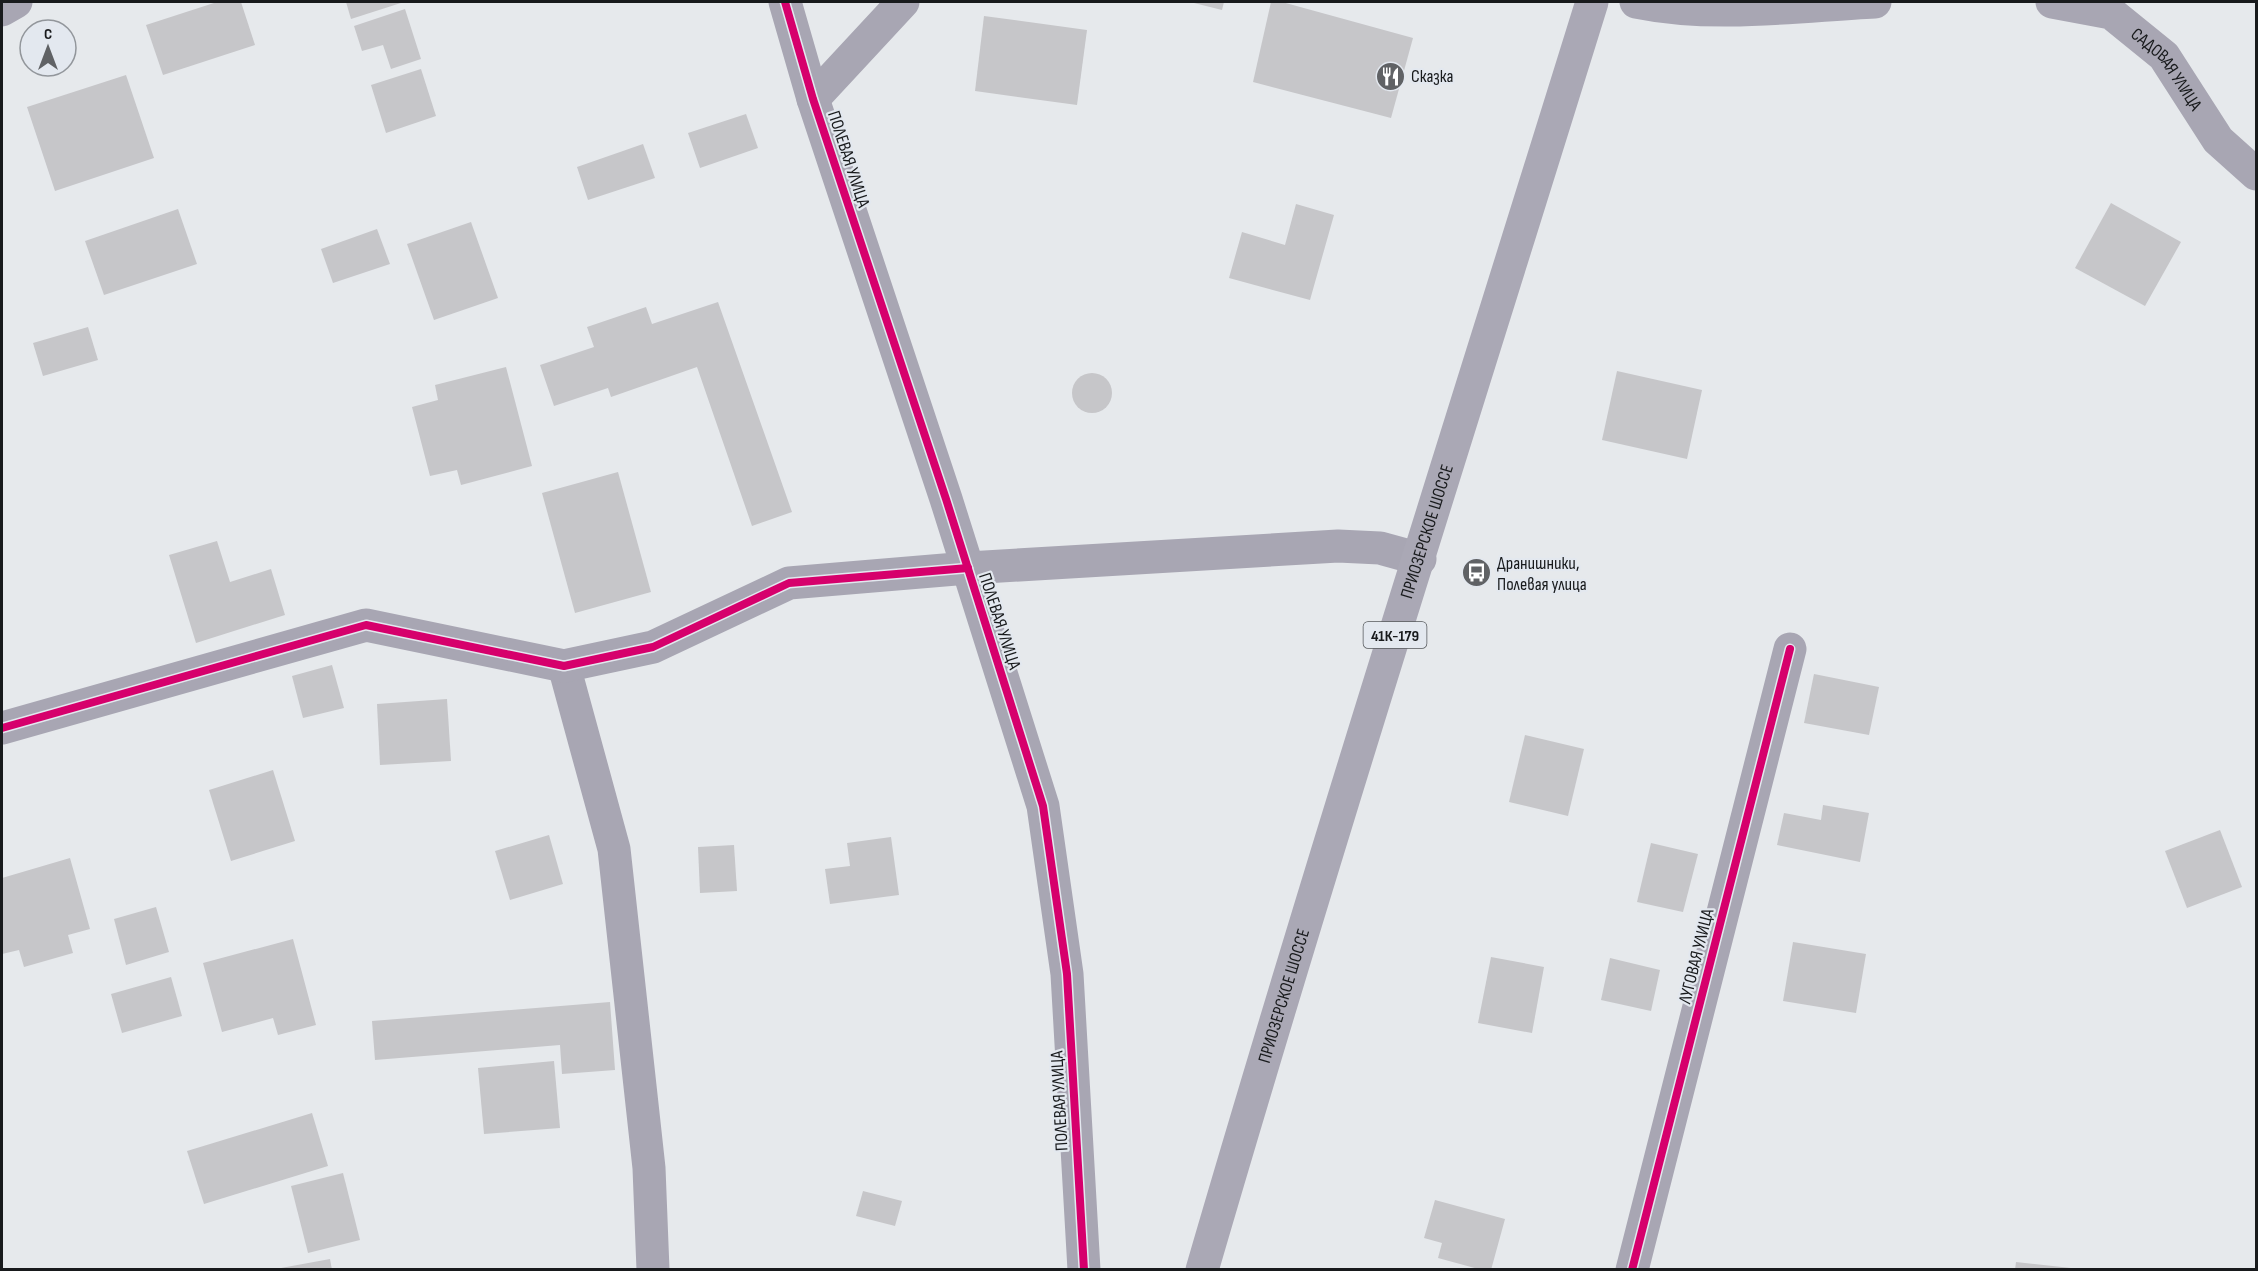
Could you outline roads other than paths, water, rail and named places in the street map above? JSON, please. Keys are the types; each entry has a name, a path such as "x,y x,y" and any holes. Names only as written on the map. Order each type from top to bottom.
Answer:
{"main road":[{"name":"ПРИОЗЕРСКОЕ ШОССЕ","path":"1202,1269 1338,816 1592,2"}],"street":[{"path":"2,10 16,2"},
{"name":"ПОЛЕВАЯ УЛИЦА","path":"785,2 813,99 968,568 1043,806 1067,974 1084,1269"},
{"path":"813,99 903,2"},
{"path":"1636,2 1657,6 1725,11 1875,2"},
{"name":"САДОВАЯ УЛИЦА","path":"2052,2 2111,13 2164,56 2218,140 2256,174"},
{"path":"2,728 366,625 564,666 653,647 789,583 968,568 1338,546 1380,548 1420,559"},
{"name":"ЛУГОВАЯ УЛИЦА","path":"1632,1269 1790,649"},
{"path":"564,666 614,849 649,1168 653,1269"}],"place":[{"name":"Сказка","path":"1390,76"},
{"name":"Дранишники, Полевая улица","path":"1476,573"}]}
